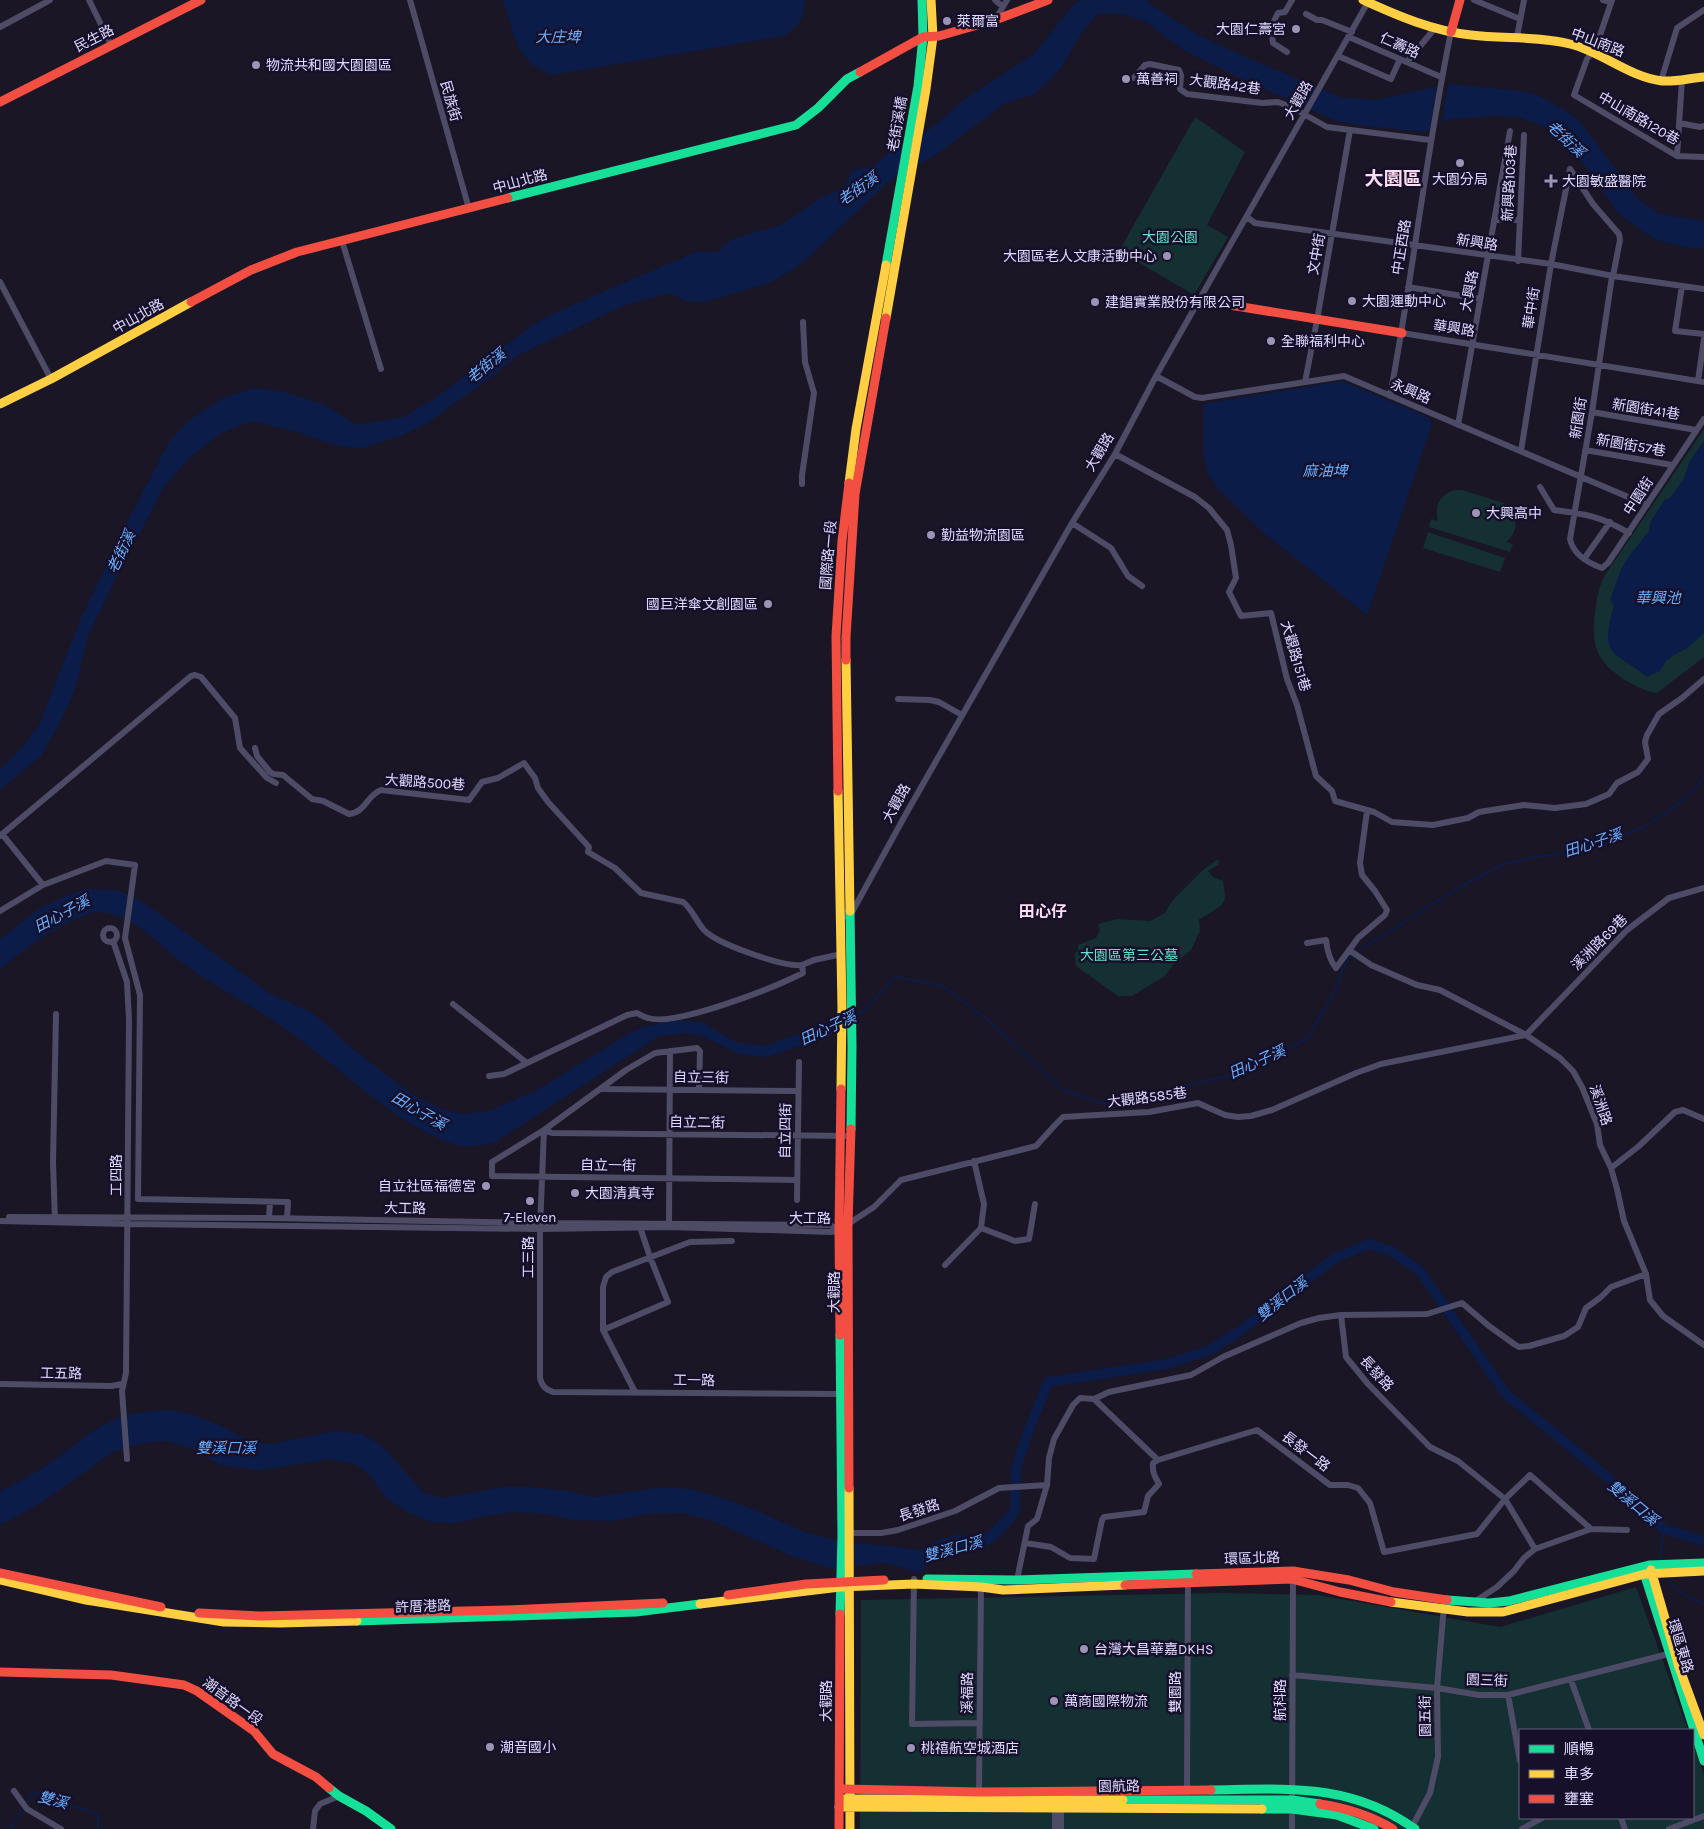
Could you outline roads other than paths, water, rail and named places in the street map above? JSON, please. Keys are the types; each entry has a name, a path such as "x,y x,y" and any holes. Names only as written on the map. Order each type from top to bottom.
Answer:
{"street":[{"path":"0,27 50,0"},
{"path":"89,0 111,45"},
{"name":"民生路","path":"0,102 201,0"},
{"name":"民族街","path":"410,0 468,209"},
{"path":"922,0 928,37"},
{"path":"928,37 931,0"},
{"path":"995,0 1005,3 995,20"},
{"name":"中山北路","path":"0,404 251,270 297,252 796,125 818,108 847,79 928,37 995,20 1048,0"},
{"path":"1287,52 1273,43 1270,27 1278,12 1285,12 1292,0"},
{"path":"1441,78 1460,0"},
{"path":"1474,0 1520,19"},
{"path":"1517,37 1524,0"},
{"path":"1592,51 1596,47 1611,1 1603,0"},
{"path":"1365,1 1435,28 1451,32"},
{"name":"大觀路","path":"844,1394 851,1136 851,914 906,812 1072,523 1115,454 1156,376 1351,34 1365,1"},
{"path":"1661,81 1677,28 1704,10"},
{"name":"仁壽路","path":"1306,14 1441,78"},
{"path":"1407,62 1435,28"},
{"name":"中山南路","path":"1451,32 1569,43 1661,81 1704,77"},
{"name":"老街溪橋","path":"902,198 922,87 928,37"},
{"name":"中山南路120巷","path":"1592,51 1587,58 1574,95 1677,156 1682,79"},
{"path":"1338,56 1391,79 1400,59"},
{"name":"大觀路42巷","path":"1134,78 1145,65 1150,64 1179,70 1181,75 1180,89 1187,94 1262,103 1278,102 1306,114"},
{"name":"中正西路","path":"1390,396 1402,333 1430,140 1441,78"},
{"path":"1306,114 1327,127 1430,140"},
{"path":"1679,123 1704,126"},
{"name":"文中街","path":"1304,382 1317,320 1350,130"},
{"name":"大興路","path":"1458,425 1510,131"},
{"name":"新興路103巷","path":"1518,261 1524,136"},
{"path":"1677,156 1704,157"},
{"name":"華中街","path":"1521,451 1551,264 1570,169"},
{"name":"新園街","path":"1570,169 1593,204 1619,234 1620,240 1570,539 1571,547 1584,559"},
{"name":"國際路一段","path":"839,919 836,636 842,541 856,429 902,198"},
{"name":"國際路一段","path":"851,914 847,608 855,494 902,198"},
{"name":"新興路","path":"1247,217 1255,223 1518,261 1551,264 1613,276 1704,289"},
{"path":"1494,220 1520,220"},
{"path":"342,241 381,369"},
{"path":"0,282 50,379"},
{"path":"1682,286 1675,331 1704,334"},
{"path":"1408,287 1480,299"},
{"name":"華興路","path":"1199,300 1701,382"},
{"path":"802,484 814,393 805,362 803,322"},
{"path":"1701,382 1704,339"},
{"name":"永興路","path":"1156,376 1195,397 1202,398 1344,376 1647,505"},
{"name":"新園街41巷","path":"1592,412 1696,430"},
{"name":"中園街","path":"1584,559 1602,568 1608,563 1704,419"},
{"name":"新園街57巷","path":"1586,450 1672,465"},
{"name":"大觀路151巷","path":"1115,454 1195,497 1209,508 1227,530 1236,578 1229,592 1241,616 1271,613 1287,680 1297,705 1316,776 1332,791 1335,801 1367,811"},
{"path":"1540,487 1554,510 1592,515 1628,532"},
{"path":"1584,559 1610,522"},
{"path":"1072,523 1112,548 1128,576 1142,586"},
{"path":"43,885 1,835 191,676 201,677 235,718 240,748 267,778 276,783"},
{"path":"1307,943 1326,940 1327,948 1336,968 1358,938 1385,915 1387,910 1362,875 1360,863 1367,811 1374,812 1392,822 1433,825 1468,818 1479,812 1524,805 1555,808 1596,801 1609,794 1617,783 1638,772 1648,759 1647,735 1659,714 1704,679"},
{"path":"898,700 930,700 938,702 962,715"},
{"path":"837,710 847,710"},
{"name":"大觀路500巷","path":"255,748 257,756 270,772 283,775 312,799 323,800 349,814 360,811 375,792 381,790 469,800 482,782 498,778 524,763 535,778 538,788 548,802 589,847 588,852 615,868 640,893 683,902 704,931 732,946 786,964 802,966"},
{"path":"0,911 43,885 106,861 135,865 125,938 140,995 138,1200 288,1202 287,1218"},
{"name":"溪洲路69巷","path":"1526,1035 1627,930 1669,898 1704,888"},
{"path":"840,954 839,919 851,914"},
{"name":"工四路","path":"113,941 129,994 126,1373 122,1384 127,1457"},
{"name":"溪洲路","path":"1349,950 1371,965 1417,985 1440,990 1526,1035 1560,1058 1573,1071 1582,1087 1597,1124 1600,1145 1611,1168 1624,1222 1646,1274 1650,1300 1663,1316 1704,1345"},
{"path":"489,1076 504,1074 627,1015 637,1013 648,1019 660,1019 693,1014 781,984 802,973 802,966 814,960 840,954 851,954"},
{"name":"大觀路","path":"839,1829 846,1535 839,1230 842,1136 840,954"},
{"path":"453,1004 527,1063"},
{"path":"55,1220 53,1162 56,1014"},
{"name":"大觀路585巷","path":"839,1230 874,1207 901,1180 1036,1146 1064,1117 1149,1112 1198,1103 1225,1115 1238,1117 1258,1114 1272,1110 1381,1064 1526,1035"},
{"path":"544,1130 626,1070 655,1053 697,1048 700,1051 698,1090"},
{"path":"669,1225 670,1050"},
{"name":"自立四街","path":"797,1200 799,1062"},
{"name":"自立三街","path":"602,1089 798,1091"},
{"path":"1611,1168 1639,1146 1675,1112 1683,1110 1704,1119"},
{"name":"自立二街","path":"544,1130 552,1133 851,1136"},
{"name":"自立一街","path":"544,1130 492,1162 492,1176 797,1180"},
{"name":"工三路","path":"542,1385 540,1378 541,1226 544,1130"},
{"path":"945,1265 981,1228 984,1204 974,1161"},
{"path":"269,1218 270,1202"},
{"path":"981,1228 1015,1241 1029,1239 1035,1204"},
{"name":"大工路","path":"0,1217 55,1220"},
{"name":"大工路","path":"128,1221 287,1218 541,1226"},
{"name":"大工路","path":"0,1221 55,1220 541,1226 669,1225 831,1232 839,1230"},
{"path":"603,1330 668,1302 639,1225"},
{"path":"635,1392 603,1330 603,1287 606,1277 612,1272 690,1242 732,1241"},
{"path":"1017,1580 1028,1526 1037,1519 1047,1485 1049,1458 1054,1439 1073,1405 1080,1398 1094,1399 1109,1392 1191,1375 1223,1356 1301,1323 1341,1315 1427,1314 1462,1303 1514,1344 1529,1346 1564,1336 1578,1327 1586,1308 1601,1298 1611,1287 1646,1274"},
{"name":"長發路","path":"1341,1315 1346,1357 1368,1384 1430,1447 1458,1461 1505,1499 1535,1549"},
{"name":"工五路","path":"0,1384 111,1386 122,1384"},
{"name":"工一路","path":"542,1385 546,1390 553,1392 844,1394"},
{"path":"1025,1543 1050,1547 1070,1558 1094,1559 1104,1517 1144,1512 1148,1496 1159,1484 1153,1467 1153,1463 1158,1460 1094,1399"},
{"name":"長發一路","path":"1158,1460 1257,1430 1330,1485 1348,1485 1358,1488 1370,1504 1384,1552 1477,1534 1505,1499 1530,1476 1591,1528"},
{"name":"長發路","path":"846,1535 881,1533 920,1524 955,1511 999,1488 1047,1485"},
{"path":"1474,1602 1497,1587 1535,1549 1591,1528 1627,1530"},
{"path":"1647,1570 1704,1563"},
{"path":"1665,1569 1704,1571"},
{"name":"環區北路","path":"981,1583 1004,1590 1292,1575 1349,1580 1444,1604 1496,1614 1647,1570"},
{"name":"環區北路","path":"1292,1575 1370,1598 1444,1604 1474,1602 1489,1604 1647,1570"},
{"name":"環區東路","path":"1647,1570 1673,1653 1693,1729"},
{"name":"許厝港路","path":"0,1573 224,1622 280,1624 431,1616 636,1612 784,1586 845,1580"},
{"name":"航科路","path":"1292,1575 1292,1829"},
{"name":"環區北路","path":"845,1580 981,1583 1017,1580 1188,1579"},
{"name":"雙園路","path":"1187,1804 1188,1579"},
{"name":"許厝港路","path":"0,1580 86,1600 182,1613"},
{"name":"大觀路","path":"845,1580 851,1789 850,1829"},
{"path":"914,1582 912,1724 979,1723"},
{"name":"溪福路","path":"979,1800 981,1583"},
{"name":"園五街","path":"1414,1828 1430,1793 1438,1758 1437,1688 1444,1604"},
{"name":"環區東路","path":"1673,1653 1704,1735"},
{"name":"園三街","path":"1292,1675 1437,1688 1479,1695 1508,1696 1673,1653"},
{"name":"潮音路一段","path":"0,1672 111,1675 184,1685 197,1691 254,1731 273,1754 316,1777 339,1796 366,1811 391,1829"},
{"path":"1571,1680 1589,1729"},
{"path":"1508,1696 1519,1756"},
{"name":"環區東路","path":"1694,1731 1704,1761"},
{"path":"840,1789 979,1800"},
{"path":"1058,1800 1187,1789 1311,1790 1343,1795 1381,1809 1414,1828"},
{"path":"14,1791 27,1809 61,1829"},
{"path":"313,1829 315,1812 320,1804 339,1796"},
{"path":"840,1803 979,1800"},
{"name":"園航路","path":"979,1800 1058,1800 1342,1807 1363,1812 1393,1829"},
{"path":"1055,1829 1058,1800"},
{"path":"1058,1800 1061,1829"},
{"path":"1292,1805 1337,1816 1374,1829"},
{"path":"1669,1829 1704,1816"},
{"path":"1522,1829 1533,1823"}],"water":[{"name":"大庄埤","path":"503,0 805,0 800,21 784,36 552,75 532,65 518,47"},
{"name":"老街溪","path":"1081,0 1147,0 1153,6 1195,33 1343,98 1375,100 1449,84 1528,92 1548,100 1579,120 1638,199 1660,214 1704,221 1704,248 1690,248 1656,240 1620,215 1572,148 1545,127 1519,117 1492,116 1450,119 1425,132 1339,122 1240,78 1182,49 1145,21 1117,13 1097,14 1080,36 1059,71 1035,94 1005,103 936,155 889,181 804,262 772,282 705,302 686,301 669,293 628,304 518,355 490,378 426,424 403,435 363,448 337,446 300,433 251,421 220,434 188,459 164,487 88,636 76,686 65,713 41,756 0,790 0,769 21,749 39,725 81,618 120,536 169,442 189,420 225,397 255,388 285,392 325,405 357,425 403,417 434,399 534,324 563,309 696,252 718,252 732,239 781,225 822,197 843,188 853,170 874,166 889,152 930,129 966,98 1034,54 1074,4"},
{"name":"麻油埤","path":"1342,381 1428,417 1432,425 1367,615 1265,534 1218,489 1208,474 1203,454 1203,404"},
{"name":"華興池","path":"1704,441 1704,633 1689,647 1667,660 1660,671 1646,677 1614,653 1611,648 1608,630 1614,606 1610,600 1627,559 1649,531 1650,523 1665,499 1670,498 1683,480 1690,461"},
{"path":"87,889 117,890 143,902 271,994 313,1013 349,1046 413,1095 441,1109 461,1114 489,1111 539,1089 628,1034 644,1027 673,1020 702,1022 736,1042 764,1046 832,1022 857,1010 857,1024 767,1057 739,1054 702,1036 685,1033 659,1036 494,1143 463,1146 431,1135 390,1110 281,1026 198,974 145,931 122,918 96,912 88,914 37,941 0,970 0,939 37,910 65,896"},
{"name":"雙溪口溪","path":"168,1410 191,1414 222,1426 248,1441 271,1444 335,1431 362,1434 382,1446 424,1493 443,1498 502,1487 531,1487 568,1491 594,1497 663,1487 690,1489 729,1500 807,1533 842,1541 920,1550 936,1541 955,1535 965,1535 974,1540 992,1528 1010,1509 1015,1516 1004,1532 990,1545 978,1550 941,1557 934,1560 921,1573 885,1563 830,1568 792,1556 713,1521 683,1513 646,1514 612,1521 574,1520 547,1514 514,1512 485,1516 457,1523 431,1522 407,1512 385,1497 371,1476 355,1464 329,1459 262,1470 239,1468 220,1465 196,1450 168,1441 143,1443 113,1452 44,1501 0,1524 0,1491 41,1469 89,1434 111,1421 132,1414"}],"waterway":[{"name":"田心子溪","path":"856,1015 863,1011 896,977 943,986 989,1021 1062,1089 1104,1104 1237,1074 1307,1039 1329,1002 1348,959 1372,942 1460,887 1504,864 1536,857 1569,853 1644,827 1672,809 1696,788 1704,776"},
{"name":"雙溪口溪","path":"1006,1524 1015,1510 1016,1469 1028,1432 1048,1382 1167,1364 1210,1350 1240,1331 1335,1258 1369,1244 1391,1251 1420,1271 1506,1394 1617,1485 1664,1529 1704,1541"},
{"path":"1662,1560 1660,1556 1664,1529"},
{"path":"1668,1577 1678,1591 1704,1604"},
{"name":"雙溪","path":"26,1804 33,1792 67,1805 98,1813 98,1829"},
{"name":"雙溪","path":"10,1829 23,1808"}],"place":[{"name":"萊爾富","path":"947,21"},
{"name":"大園仁壽宮","path":"1296,29"},
{"name":"物流共和國大園園區","path":"256,65"},
{"name":"萬善祠","path":"1126,79"},
{"name":"大園分局","path":"1460,163"},
{"name":"大園敏盛醫院","path":"1551,181"},
{"name":"大園區老人文康活動中心","path":"1167,256"},
{"name":"大園運動中心","path":"1352,301"},
{"name":"建錩實業股份有限公司","path":"1095,302"},
{"name":"全聯福利中心","path":"1271,341"},
{"name":"大興高中","path":"1476,513"},
{"name":"勤益物流園區","path":"931,535"},
{"name":"國巨洋傘文創園區","path":"768,604"},
{"name":"自立社區福德宮","path":"486,1186"},
{"name":"大園清真寺","path":"575,1193"},
{"name":"7-Eleven","path":"530,1201"},
{"name":"台灣大昌華嘉DKHS","path":"1084,1649"},
{"name":"萬商國際物流","path":"1054,1701"},
{"name":"潮音國小","path":"490,1747"},
{"name":"桃禧航空城酒店","path":"911,1748"}],"district":[{"name":"大園區","path":"1393,178"},
{"name":"田心仔","path":"1043,911"}],"park label":[{"name":"大園公園","path":"1170,237"},
{"name":"大園區第三公墓","path":"1129,955"}]}
